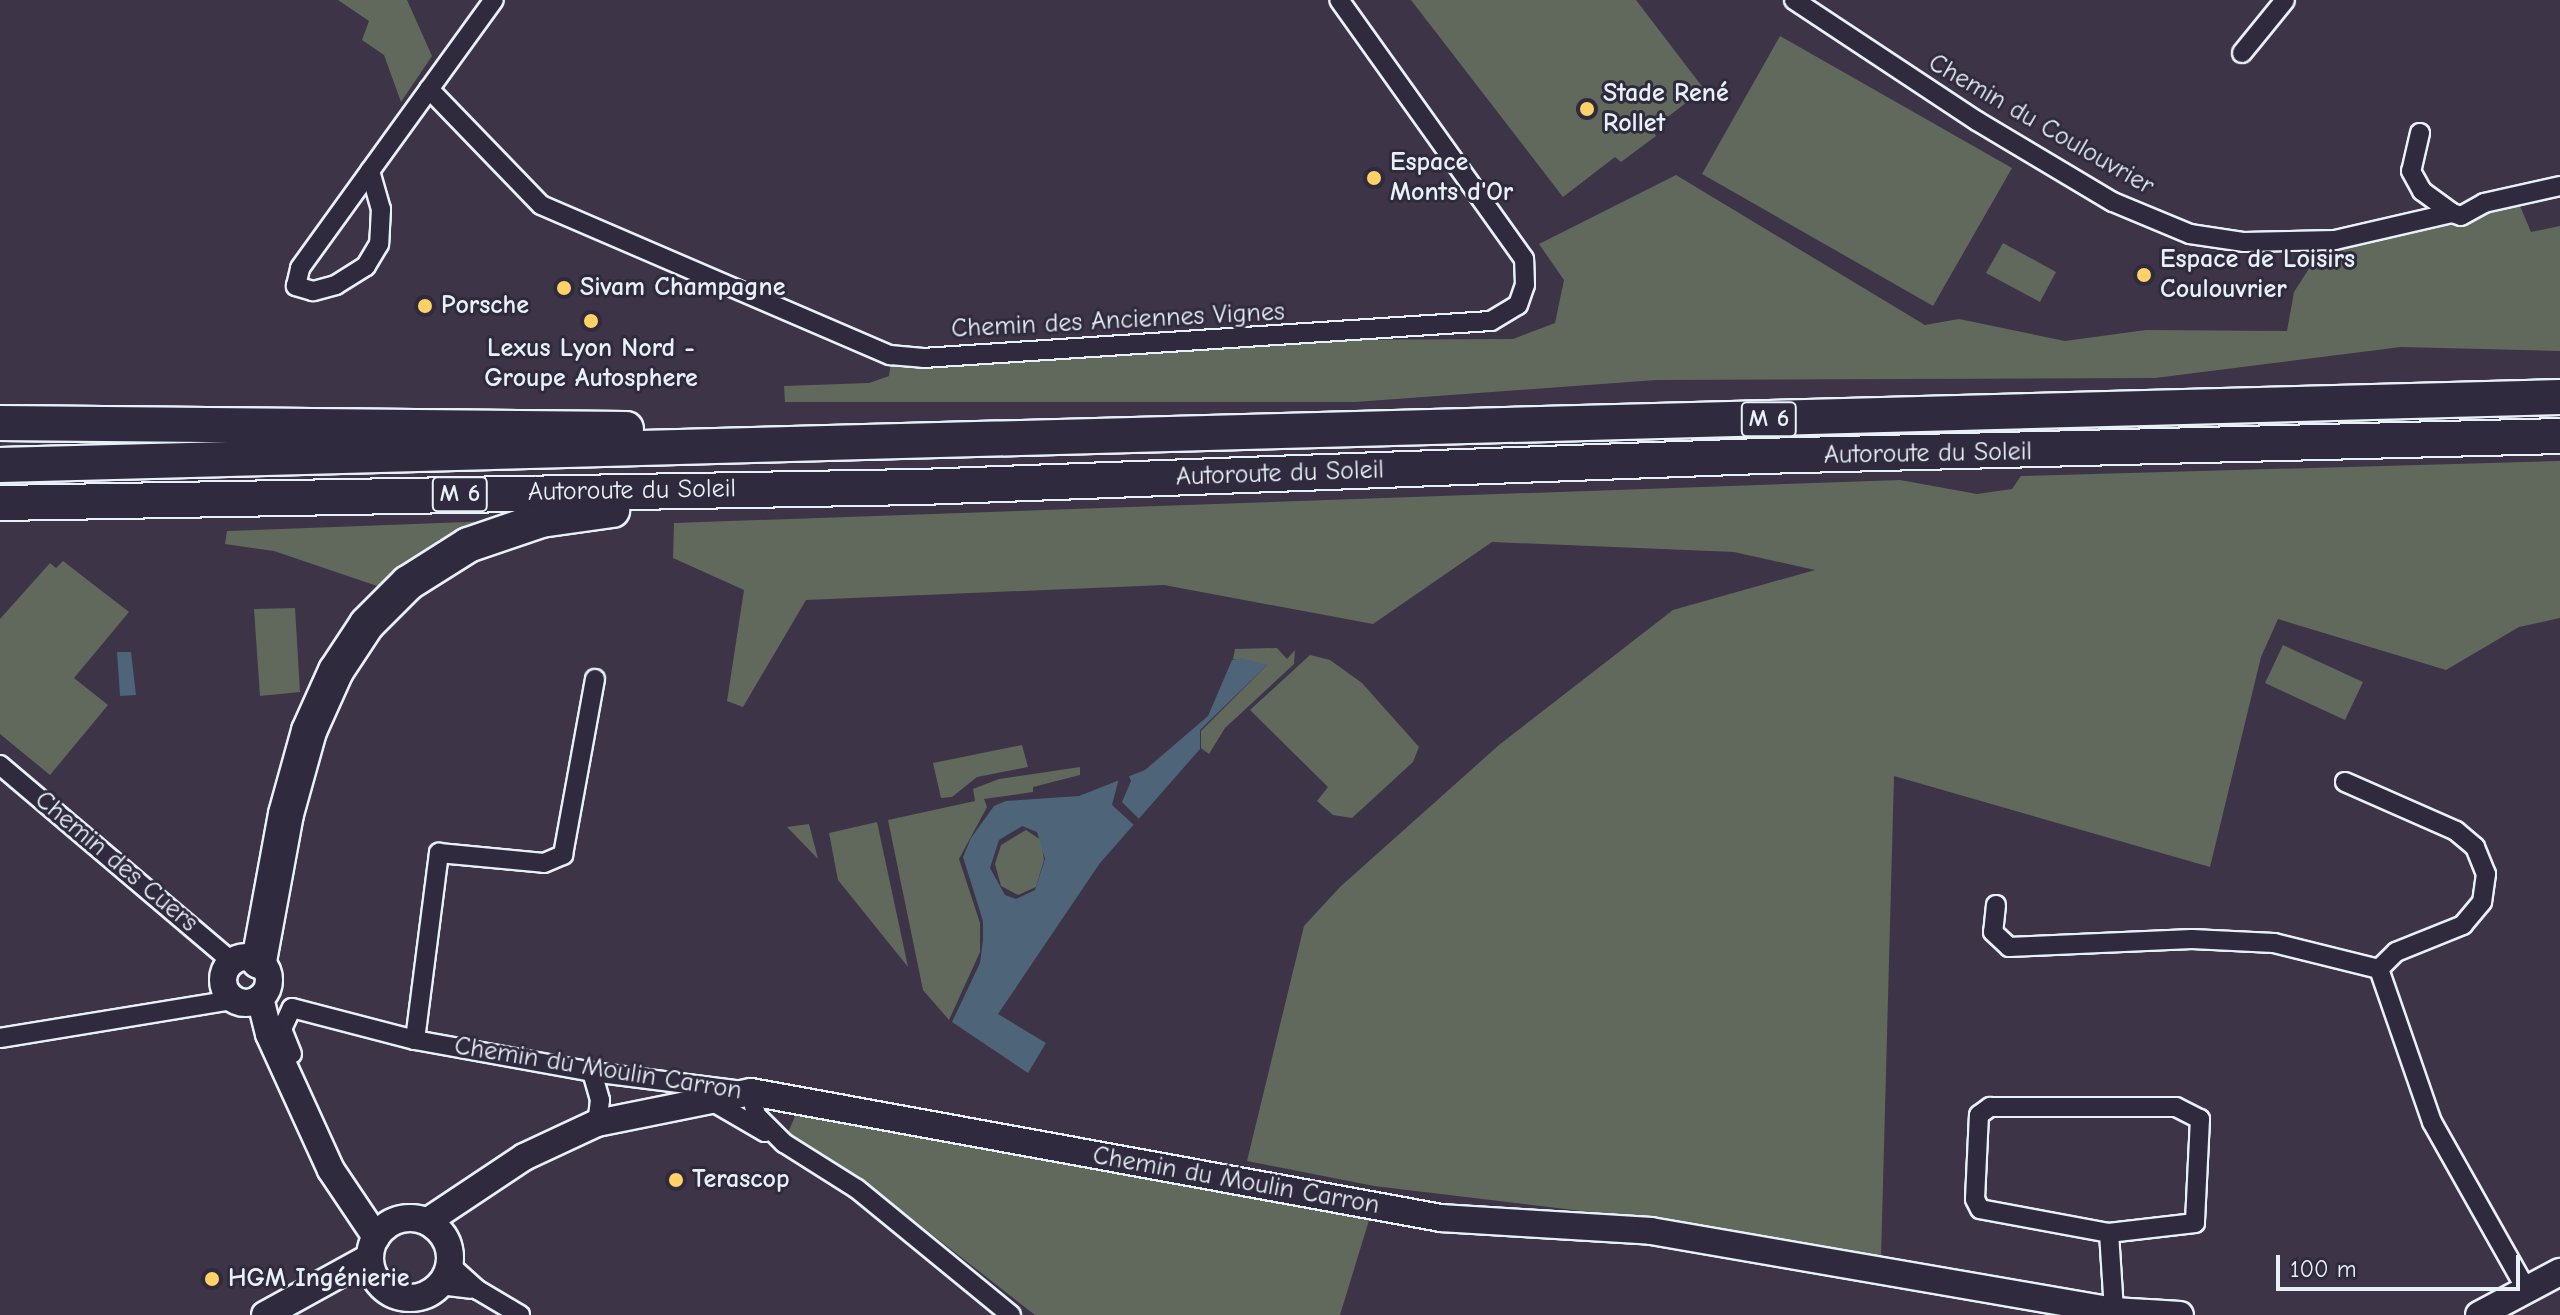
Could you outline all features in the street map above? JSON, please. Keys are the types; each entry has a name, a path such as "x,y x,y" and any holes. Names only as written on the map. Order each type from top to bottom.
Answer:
{"highway":[{"name":"Autoroute du Soleil","path":"0,465 2560,397"},
{"path":"0,423 614,428 858,442"},
{"name":"Autoroute du Soleil","path":"0,503 920,487 1760,456 2560,436"},
{"path":"245,961 318,710 367,624 432,566 513,528 576,514 841,498 920,487"}],"street":[{"path":"370,171 381,209 379,244 366,266 336,285 313,291 296,286 300,268 429,89 494,0"},
{"name":"Chemin des Anciennes Vignes","path":"429,89 541,205 890,355 923,358 1491,321 1518,305 1525,285 1524,259 1339,0"},
{"name":"Chemin du Coulouvrier","path":"1794,0 1953,106 2113,202 2190,234 2244,242 2311,242 2452,213 2461,216 2484,203 2560,186"},
{"path":"2242,53 2285,0"},
{"path":"2420,133 2411,171 2422,191 2452,213"},
{"path":"415,1040 439,853 544,863 563,855 595,679"},
{"name":"Chemin des Cuers","path":"0,765 245,961"},
{"path":"2345,782 2456,831 2475,847 2486,874 2482,902 2463,925 2396,952 2379,969"},
{"path":"1996,905 1993,932 2009,947 2192,939 2274,943 2379,969"},
{"path":"0,1038 246,1000 269,979 245,961 222,981 246,1000 269,1034 341,1187 377,1247 401,1306 441,1281 478,1290 520,1315"},
{"path":"2379,969 2432,1122 2526,1289"},
{"name":"Chemin du Moulin Carron","path":"299,1099 301,1073 282,1029 287,1011 297,1008 415,1040 592,1072 751,1092 1441,1218 1651,1231 2114,1311 2180,1315"},
{"path":"592,1072 600,1100 597,1123"},
{"path":"437,1229 478,1191 524,1157 597,1123 751,1092 756,1115 784,1143"},
{"path":"708,1099 857,1189 1011,1315"},
{"path":"1990,1107 2176,1107 2200,1119 2195,1223 2109,1233 1980,1209 1975,1199 1979,1115 1990,1107"},
{"path":"265,1315 377,1247 409,1217 437,1229"},
{"path":"417,1315 441,1281 437,1229"},
{"path":"2109,1233 2114,1311"},
{"path":"2479,1315 2560,1272"}],"green space":[{"path":"338,0 407,0 432,56 401,102 384,55 362,40 369,21"},
{"name":"Stade René Rollet","path":"1411,0 1636,0 1704,89 1652,129 1656,136 1621,162 1615,157 1563,197"},
{"path":"1780,36 2012,168 1933,306 1702,174"},
{"path":"1676,175 1925,325 1959,319 2065,341 2146,330 2287,331 2294,292 2319,253 2520,206 2531,232 2560,226 2560,351 2401,347 2155,378 1656,380 1355,402 785,402 784,386 869,383 889,376 891,362 1302,340 1513,339 1555,323 1564,280 1539,244"},
{"path":"2003,243 2056,272 2040,302 1986,273"},
{"path":"2560,461 2560,618 2519,627 2446,670 2278,619 2261,657 2210,867 1894,776 1881,1258 1640,1218 1374,1186 1247,1161 1304,926 1340,887 1499,745 1673,610 1815,570 1734,552 1492,542 1373,624 1164,585 806,600 743,707 727,701 744,590 673,558 674,523 1900,480 1977,494 2012,489 2021,476"},
{"path":"494,521 383,588 274,551 225,544 227,531"},
{"path":"63,561 129,612 74,678 108,705 50,775 0,734 0,619 50,563 56,568"},
{"path":"295,608 300,692 260,696 254,609"},
{"path":"2283,645 2363,682 2345,720 2265,683"},
{"path":"1277,648 1287,659 1295,650 1294,664 1225,728 1209,754 1201,748 1201,731 1267,665 1233,659 1235,649"},
{"path":"1310,655 1330,660 1362,683 1419,747 1413,762 1352,818 1333,815 1317,801 1328,787 1250,710"},
{"path":"1022,745 1028,767 977,777 952,797 941,798 933,763"},
{"path":"1080,767 1080,775 1033,787 1033,792 984,799 987,807 959,859 980,923 980,952 949,1020 923,990 888,820 975,801 973,789 999,779"},
{"path":"877,822 908,967 838,880 829,833"},
{"path":"809,824 818,859 787,827"},
{"path":"1026,830 1041,840 1044,860 1036,887 1018,895 1001,886 995,864 1001,845"},
{"path":"799,1107 1245,1196 1370,1217 1340,1315 1035,1315 879,1193 787,1135"}],"water":[{"path":"117,652 131,652 136,695 120,696"},
{"path":"1241,658 1267,665 1200,730 1200,749 1100,863 998,1014 1046,1043 1028,1073 952,1022 980,963 983,940 983,921 963,857 971,838 994,806 1006,801 1079,796 1145,770 1208,716 1232,660","holes":["1022,826 1037,832 1045,859 1035,890 1016,899 1005,895 990,868 999,840"]}],"pier":[{"path":"1128,774 1131,781 1122,802 1139,819 1134,825 1112,805 1119,778"}],"place":[{"name":"Stade René Rollet","path":"1587,109"},
{"name":"Espace Monts d'Or","path":"1374,178"},
{"name":"Espace de Loisirs Coulouvrier","path":"2144,275"},
{"name":"Sivam Champagne","path":"564,288"},
{"name":"Porsche","path":"425,306"},
{"name":"Lexus Lyon Nord - Groupe Autosphere","path":"591,321"},
{"name":"Terascop","path":"676,1180"},
{"name":"HGM Ingénierie","path":"212,1279"}]}
